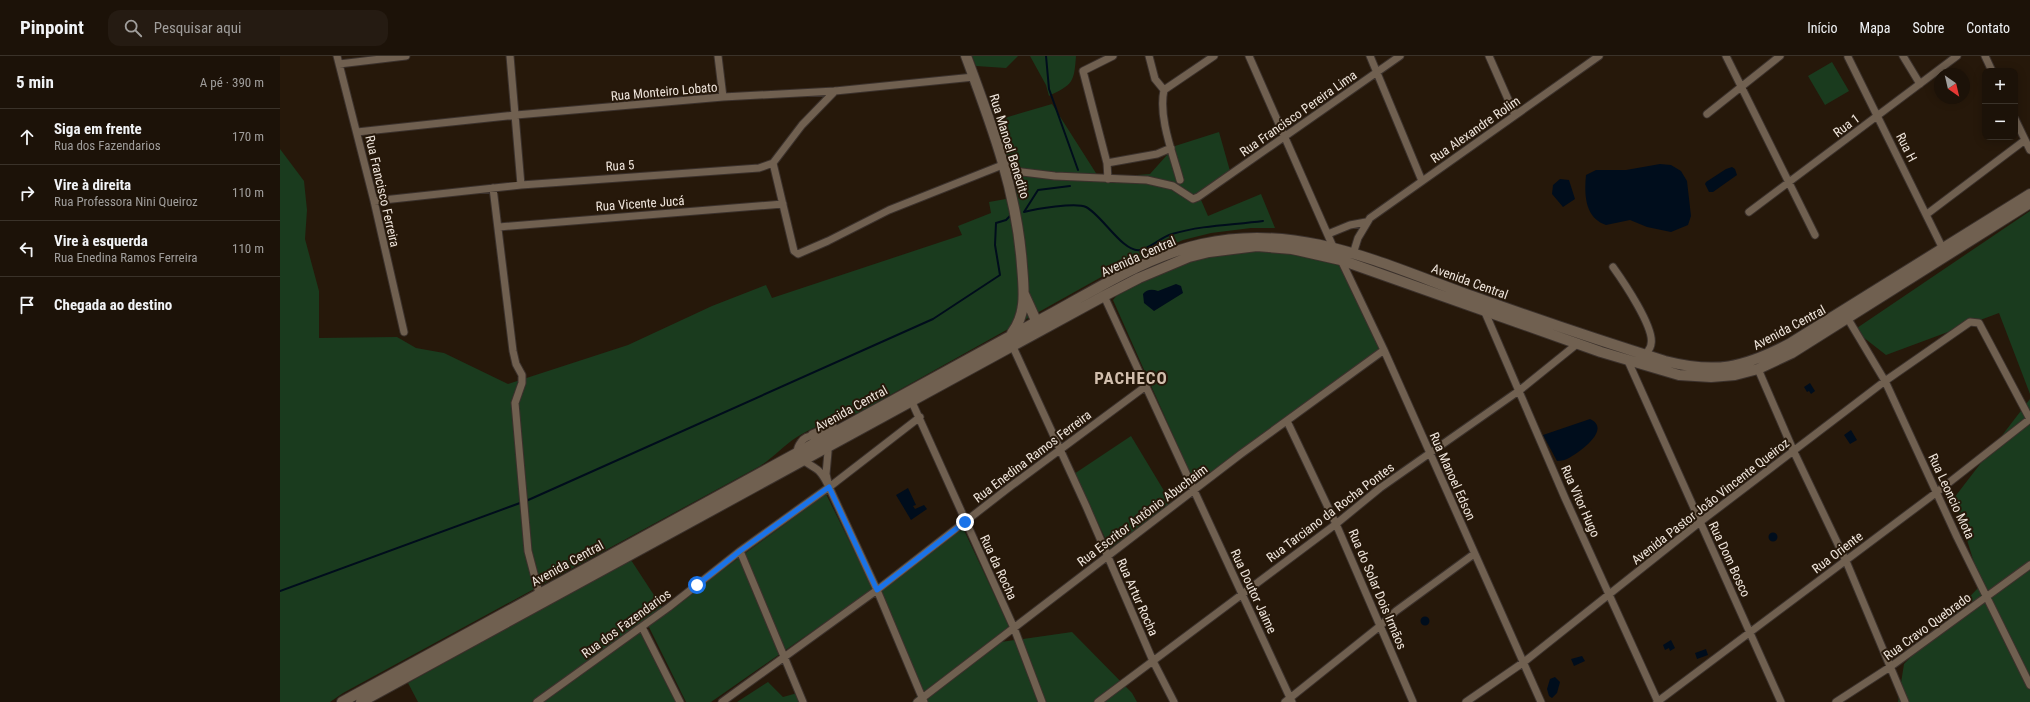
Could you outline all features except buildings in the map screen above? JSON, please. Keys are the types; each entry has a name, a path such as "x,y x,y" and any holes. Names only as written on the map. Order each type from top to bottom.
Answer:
{"main road":[{"name":"Rua Manoel Benedito","path":"966,56 1005,167 1019,224 1024,294 1022,317 1010,337"},
{"name":"Avenida Central","path":"342,702 767,469 802,455 823,444 860,417 1037,321 1135,269 1170,254 1202,244 1261,237 1303,241 1334,248 1645,355 1688,367 1729,367 1750,362 1770,354 1809,332 2030,194"},
{"name":"Avenida Central","path":"823,444 839,440 1139,278 1189,257 1216,251 1257,246 1292,249 1341,260 1628,361 1679,375 1711,377 1735,375 1758,369 1792,353 2030,203"},
{"name":"Rua Manoel Benedito","path":"1024,294 1041,331"},
{"path":"1029,305 1037,313 1047,316"},
{"name":"Avenida Central","path":"363,702 776,475 802,455"}],"street":[{"name":"Rua Francisco Ferreira","path":"336,56 374,200 404,332"},
{"path":"339,64 406,56"},
{"path":"510,56 521,184"},
{"path":"718,56 723,98"},
{"path":"835,91 793,135 772,163 794,251 798,254 828,241 889,210 1005,167 1055,176 1108,179 1107,163 1083,71 1113,56"},
{"path":"1149,56 1155,79 1164,90 1164,120 1180,180"},
{"path":"1164,90 1214,56"},
{"path":"1249,56 1334,248"},
{"path":"1370,56 1422,181"},
{"name":"Rua Francisco Pereira Lima","path":"1108,179 1147,180 1173,186 1193,199 1210,190 1400,56"},
{"path":"1489,56 1515,115"},
{"name":"Rua Alexandre Rolim","path":"1328,234 1366,222 1599,56"},
{"path":"1726,56 1815,235"},
{"path":"1707,114 1780,56"},
{"path":"1903,56 1920,84"},
{"name":"Rua 1","path":"1749,212 1957,56"},
{"path":"1985,56 1991,68"},
{"name":"Rua H","path":"1848,57 1943,249"},
{"name":"Rua Monteiro Lobato","path":"357,132 516,115 723,98 835,91 974,77"},
{"path":"2018,125 2030,150"},
{"path":"1927,214 2025,140"},
{"path":"1107,163 1157,154 1171,148"},
{"name":"Rua 5","path":"374,200 521,184 750,169 772,163"},
{"path":"493,188 499,227 513,351 516,364 522,375 522,384 515,403 528,551 539,593"},
{"name":"Rua Vicente Jucá","path":"499,227 783,204"},
{"name":"Rua Alexandre Rolim","path":"1353,254 1358,238 1366,222"},
{"name":"Rua Manoel Edson","path":"1341,260 1384,350 1541,702"},
{"path":"1613,267 1635,300 1651,338 1651,345 1645,355"},
{"name":"Rua Doutor Jaime","path":"1104,296 1242,594 1289,701"},
{"name":"Rua Vitor Hugo","path":"1484,310 1520,390 1565,498 1658,702"},
{"name":"Rua Leoncio Mota","path":"1848,319 1885,381 1987,598 2030,685"},
{"name":"Avenida Pastor João Vincente Queiroz","path":"1466,702 1524,662 1700,522 1794,452 1885,381 1970,322 1979,323 2030,419"},
{"name":"Rua Tarciano da Rocha Pontes","path":"1098,702 1336,524 1429,452 1520,390 1577,344"},
{"name":"Rua Artur Rocha","path":"1013,347 1108,556 1153,661 1174,702"},
{"name":"Rua Escritor Antônio Abuchaim","path":"921,701 1241,454 1384,350"},
{"name":"Rua Dom Bosco","path":"1628,361 1781,702"},
{"path":"1758,369 1794,452 1846,561 1905,702"},
{"name":"Rua Enedina Ramos Ferreira","path":"722,702 877,590 1146,386"},
{"name":"Rua da Rocha","path":"911,400 920,417 965,522 1014,628 1042,702"},
{"name":"Rua dos Fazendarios","path":"537,702 642,626 740,551 829,487 920,417"},
{"name":"Rua Oriente","path":"1658,702 1937,492 2030,419"},
{"name":"Rua do Solar Dois Irmãos","path":"1287,421 1336,524 1414,702"},
{"path":"823,444 829,487"},
{"path":"802,455 818,465 823,444"},
{"path":"802,455 823,475 829,487 877,590 921,701"},
{"path":"740,551 802,702"},
{"path":"1289,701 1396,611 1474,554"},
{"name":"Rua Cravo Quebrado","path":"1836,702 1890,667 1987,598 2030,565"},
{"path":"642,626 680,702"}],"green space":[{"path":"972,56 1018,56 1006,68 976,66"},
{"path":"1030,56 1076,56 1071,82 1049,96 1046,85"},
{"path":"1832,62 1849,91 1825,105 1808,76"},
{"path":"1052,104 1101,181 1112,177 1150,174 1175,146 1219,132 1230,171 1198,193 1208,216 1261,194 1275,228 1251,228 1211,233 1183,240 1112,271 858,413 811,429 792,440 760,466 343,693 330,702 280,702 280,149 304,181 307,210 305,239 319,291 319,338 397,337 416,348 444,353 508,384 628,345 712,306 766,285 772,298 962,235 958,226 991,213 989,202 1017,197 1015,180 994,121"},
{"path":"2030,211 2030,394 1999,313 1886,355 1854,330"},
{"path":"1283,251 1340,265 1380,350 1197,489 1113,300 1118,294 1152,277 1199,259 1229,253"},
{"path":"2030,399 2030,702 1898,702 1904,664 1981,585 1954,498"},
{"path":"1131,436 1172,504 1110,548 1074,474"},
{"path":"826,494 873,589 711,702 686,702 645,619 532,702 418,702 408,683 631,560 665,612"},
{"path":"963,528 1010,628 994,643 1072,632 1132,693 1137,702 912,702 922,690 880,591"},
{"path":"640,632 676,702 543,702"},
{"path":"768,682 783,697 801,692 806,702 737,702"}],"water":[{"path":"1660,164 1671,165 1681,171 1687,181 1691,216 1688,225 1671,232 1647,227 1630,220 1606,225 1599,222 1594,217 1587,205 1585,190 1586,175 1596,170 1626,170"},
{"path":"1732,167 1735,169 1737,175 1713,192 1709,192 1705,184 1706,182 1726,169"},
{"path":"1560,179 1569,180 1575,199 1563,207 1552,194 1553,185"},
{"path":"1176,284 1181,286 1183,293 1154,311 1144,303 1143,294 1146,291 1158,291"},
{"path":"1810,383 1815,391 1811,394 1809,391 1807,392 1804,387"},
{"path":"1590,419 1596,423 1598,428 1592,440 1574,455 1562,461 1557,461 1543,435"},
{"path":"1851,430 1857,440 1850,444 1844,435"},
{"path":"908,488 916,505 913,506 915,509 924,505 927,509 911,520 896,495"},
{"path":"1773,532 1778,537 1773,542 1768,537"},
{"path":"1425,616 1430,621 1425,626 1420,621"},
{"path":"1671,640 1675,648 1670,651 1669,648 1665,650 1663,645"},
{"path":"1706,649 1708,655 1697,659 1695,653"},
{"path":"1582,656 1585,661 1574,666 1571,659"},
{"path":"1555,677 1560,682 1557,693 1552,698 1549,696 1547,689 1550,679"}],"waterway":[{"path":"1046,56 1049,89 1078,170"},
{"path":"1024,212 1038,190 1070,186"},
{"path":"1024,212 1074,205 1086,207 1092,211 1127,246 1140,250 1168,235 1183,231 1263,221"},
{"path":"526,501 933,319 1000,275 995,245 996,223 1006,220 1012,214"},
{"path":"280,591 520,503"}],"district":[{"name":"PACHECO","path":"1131,378"}],"route":[{"path":"697,585 740,551 829,487 877,590 965,522"}]}
